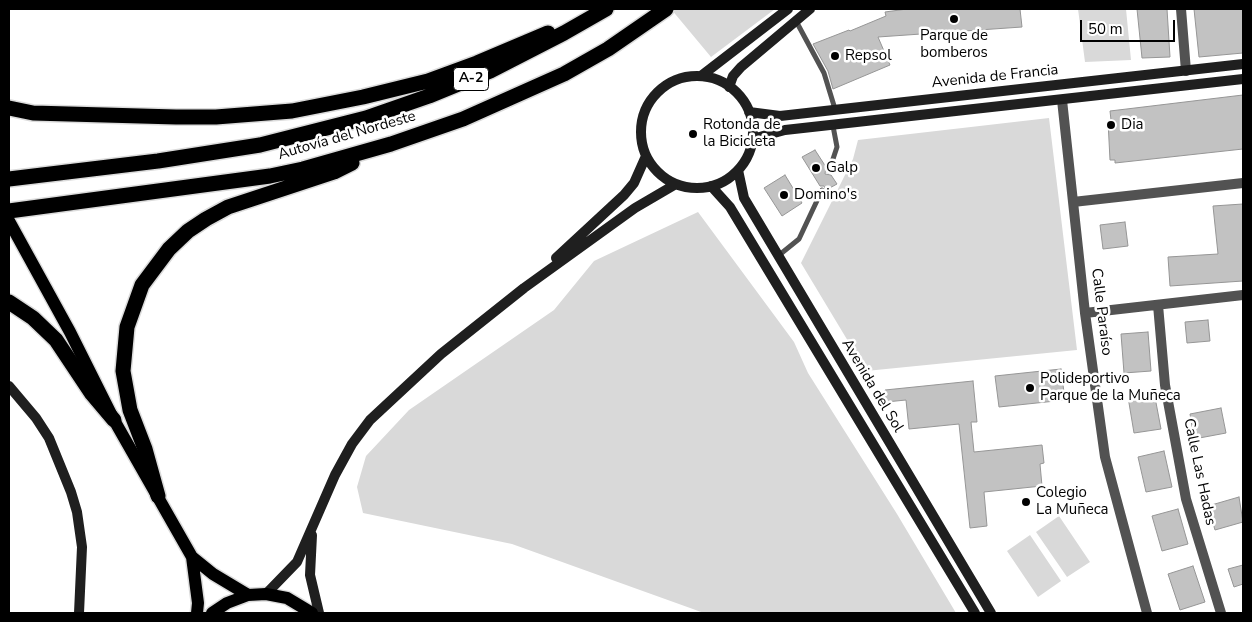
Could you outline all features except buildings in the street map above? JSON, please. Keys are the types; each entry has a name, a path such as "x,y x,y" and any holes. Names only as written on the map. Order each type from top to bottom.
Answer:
{"highway":[{"name":"Autovía del Nordeste","path":"9,211 270,176 303,169 391,144 463,119 564,74 608,49 666,9"},
{"name":"Autovía del Nordeste","path":"9,179 158,161 260,145 366,118 429,96 490,71 603,10"},
{"path":"9,108 32,113 176,117 249,115 292,111 363,97 455,72 603,10"},
{"path":"158,496 145,449 130,410 123,371 127,327 142,285 154,266 188,232 228,208 334,172 391,144"},
{"path":"9,302 33,318 56,340 92,394 114,420"}],"main road":[{"path":"701,76 788,9"},
{"path":"729,87 733,76 741,67 810,9"},
{"name":"Avenida de Francia","path":"749,112 780,116 1243,64"},
{"path":"701,76 716,80 729,87 741,98 749,112 752,139 750,150 738,170 726,180 711,186 687,187 676,184 657,171 646,156 641,138 642,118 650,100 664,86 682,78 701,76"},
{"name":"Avenida de Francia","path":"752,139 785,130 1243,79"},
{"path":"524,288 624,195 634,183 646,156"},
{"name":"Avenida del Sol","path":"738,170 744,198 991,613"},
{"path":"266,594 297,562 313,530 335,475 352,444 370,420 434,360 524,288 635,208 676,184"},
{"name":"Avenida del Sol","path":"711,186 730,207 976,613"},
{"path":"9,221 114,420 192,557 212,574 248,595"},
{"path":"9,386 36,418 49,438 59,459 77,512 82,548 78,613"},
{"path":"313,530 310,575 319,613"},
{"path":"192,557 198,603 197,613"},
{"path":"212,613 227,602 248,595 266,594 287,598 312,613"}],"street":[{"path":"1181,9 1186,71"},
{"name":"Calle Paraíso","path":"1062,100 1086,313 1105,457 1147,613"},
{"path":"1073,202 1243,183"},
{"path":"1086,313 1243,295"},
{"name":"Calle Las Hadas","path":"1158,305 1165,385 1186,499 1221,613"}],"lane":[{"path":"796,21 824,73 835,110"},
{"path":"829,171 837,147 834,126"},
{"path":"778,256 799,239 822,190"}],"shaded area":[{"path":"671,9 775,9 711,57"},
{"path":"1078,9 1126,9 1131,60 1085,62"},
{"path":"1049,118 1077,350 866,371 801,263 853,159 858,140"},
{"path":"698,212 794,342 808,373 897,514 956,613 704,613 512,544 363,513 357,487 366,456 409,410 554,310 594,261"},
{"path":"1059,516 1090,562 1067,577 1036,532"},
{"path":"1030,535 1061,581 1038,597 1007,551"}],"place":[{"name":"Parque de bomberos","path":"954,19"},
{"name":"Repsol","path":"835,56"},
{"name":"Dia","path":"1111,125"},
{"name":"Rotonda de la Bicicleta","path":"693,134"},
{"name":"Galp","path":"816,168"},
{"name":"Domino's","path":"784,195"},
{"name":"Polideportivo Parque de la Muñeca","path":"1030,388"},
{"name":"Colegio La Muñeca","path":"1026,502"}]}
